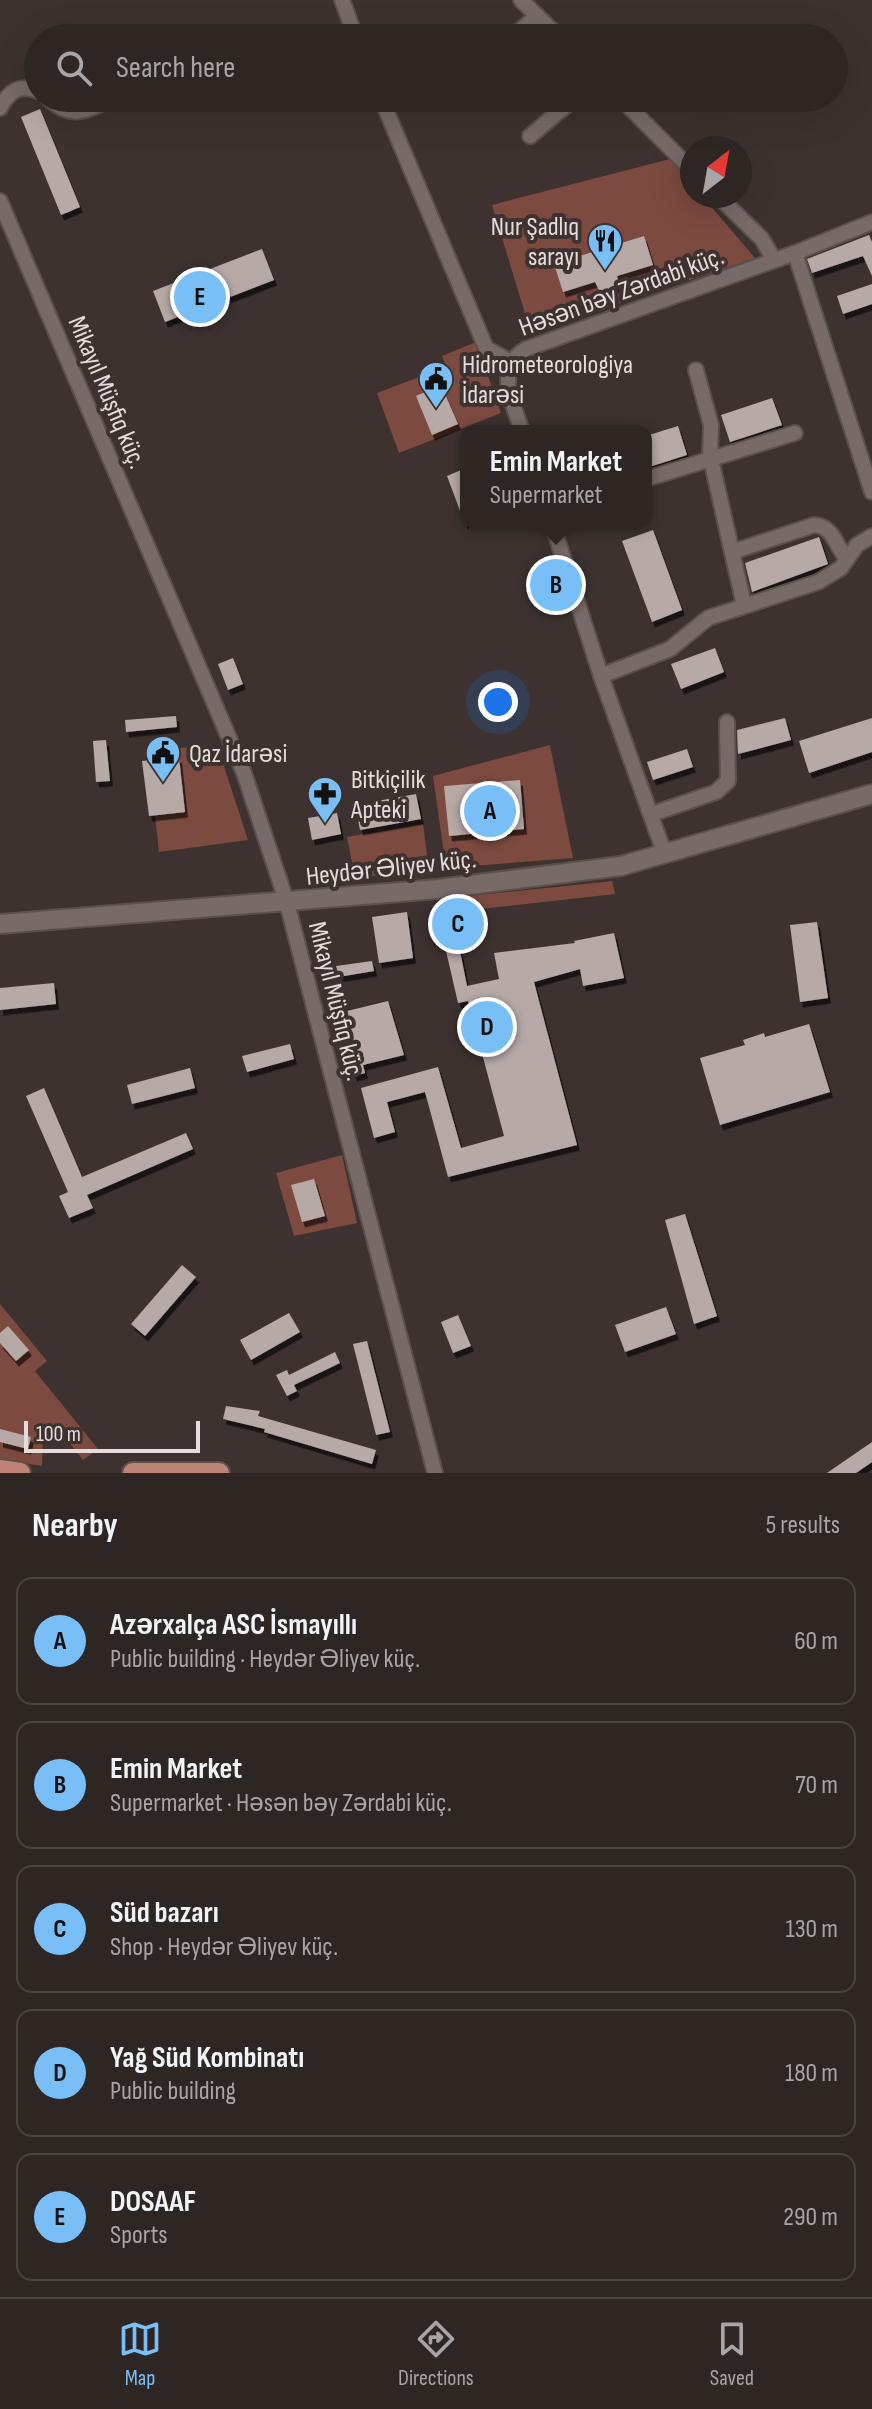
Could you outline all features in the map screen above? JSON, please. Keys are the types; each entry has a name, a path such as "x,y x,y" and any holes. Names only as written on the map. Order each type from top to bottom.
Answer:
{"main road":[{"name":"Heydər Əliyev küç.","path":"0,924 287,903 621,866 872,794"},
{"path":"0,1470 20,1473"},
{"path":"133,1473 219,1473"}],"street":[{"path":"342,0 351,24"},
{"path":"521,0 545,24"},
{"path":"528,24 537,16"},
{"path":"0,108 12,91 24,88"},
{"path":"387,112 486,348 511,362"},
{"path":"530,136 558,112"},
{"path":"634,112 680,158"},
{"name":"Mikayıl Müşfiq küç.","path":"0,201 236,750 287,903 435,1473"},
{"name":"Həsən bəy Zərdabi küç.","path":"730,208 762,239 774,260"},
{"name":"Həsən bəy Zərdabi küç.","path":"520,425 507,377 511,362 526,349 795,253 872,222"},
{"path":"795,253 872,492"},
{"path":"696,370 711,425 711,460 744,605"},
{"path":"652,477 795,433"},
{"path":"732,552 814,525 824,526 830,531 838,550 847,559"},
{"path":"554,529 601,676 665,855"},
{"path":"601,676 670,649 708,618 818,582 841,568 857,545 872,536"},
{"path":"652,814 716,792 728,781 727,722"}],"shaded area":[{"path":"670,159 680,170 680,208 712,208 755,258 531,333 492,205"},
{"path":"476,342 501,413 470,425 460,425 460,429 399,453 377,393 446,367 442,356"},
{"path":"217,745 248,840 159,852 155,815 185,811 179,757 151,760 150,750"},
{"path":"550,745 573,858 446,868 433,776"},
{"path":"423,824 429,870 355,878 347,837"},
{"path":"612,881 615,894 471,910 468,904 443,907 442,899"},
{"path":"342,1155 357,1223 294,1236 276,1173"},
{"path":"0,1304 47,1361 35,1371 98,1449 83,1460 55,1424 43,1438 42,1466 0,1459"}],"building":[{"path":"41,112 80,207 61,215 21,117"},
{"path":"869,235 872,242 872,276 863,256 812,273 807,259"},
{"path":"644,236 653,265 617,276 619,283 612,293 599,290 595,282 563,292 554,264"},
{"path":"262,249 274,280 165,322 153,291"},
{"path":"872,284 872,304 843,314 837,296"},
{"path":"441,385 458,424 432,435 416,396"},
{"path":"772,398 782,425 730,442 721,415"},
{"path":"678,426 687,455 652,466 652,434"},
{"path":"460,471 460,511 447,476"},
{"path":"653,530 682,610 652,622 622,541"},
{"path":"819,537 828,564 752,592 745,563"},
{"path":"715,648 724,672 681,689 671,664"},
{"path":"233,658 243,684 228,690 218,664"},
{"path":"176,716 177,727 126,732 125,720"},
{"path":"785,718 791,740 738,754 737,730"},
{"path":"872,718 872,752 809,773 799,741"},
{"path":"106,740 110,781 96,782 93,741"},
{"path":"687,749 693,767 653,780 647,762"},
{"path":"179,757 185,812 149,816 142,761"},
{"path":"520,780 524,829 449,836 444,786"},
{"path":"416,794 421,819 360,830 355,805"},
{"path":"337,813 341,834 312,840 308,818"},
{"path":"463,907 466,935 457,936 467,986 499,979 494,953 575,943 614,933 624,978 583,986 580,969 534,982 577,1145 448,1177 425,1092 387,1102 395,1132 374,1138 361,1088 438,1067 461,1148 504,1136 468,1001 458,1003 443,938 439,911"},
{"path":"407,912 413,958 379,963 372,917"},
{"path":"817,922 828,998 800,1002 790,925"},
{"path":"372,961 374,971 338,977 347,1011 388,1001 404,1055 363,1065 365,1073 354,1076 322,968"},
{"path":"54,983 56,1004 0,1010 0,988"},
{"path":"809,1024 830,1092 720,1125 700,1058 745,1045 743,1040 764,1033 765,1037"},
{"path":"290,1044 294,1059 247,1072 242,1056"},
{"path":"190,1068 195,1088 132,1104 127,1085"},
{"path":"44,1088 82,1177 186,1133 193,1149 87,1195 93,1208 69,1218 59,1196 68,1192 26,1096"},
{"path":"314,1179 325,1216 302,1222 291,1185"},
{"path":"685,1214 717,1316 694,1324 665,1220"},
{"path":"182,1265 196,1277 145,1336 131,1324"},
{"path":"666,1307 676,1334 625,1352 615,1325"},
{"path":"289,1313 300,1332 251,1360 240,1340"},
{"path":"458,1315 471,1346 453,1353 441,1322"},
{"path":"8,1326 29,1350 16,1361 0,1343 0,1333"},
{"path":"367,1341 390,1432 376,1435 353,1344"},
{"path":"335,1352 340,1363 294,1385 297,1391 287,1396 276,1375 287,1370 289,1375"},
{"path":"226,1406 260,1411 258,1416 376,1450 372,1464 264,1432 265,1429 223,1419"},
{"path":"0,1429 31,1437 28,1449 0,1442"},
{"path":"872,1442 872,1462 856,1473 827,1473"}],"place":[{"name":"Nur Şadlıq sarayı","path":"605,272"},
{"name":"DOSAAF","path":"200,297"},
{"name":"Hidrometeorologiya İdarəsi","path":"436,410"},
{"name":"Emin Market","path":"556,585"},
{"name":"Qaz İdarəsi","path":"163,784"},
{"name":"Azərxalça ASC İsmayıllı","path":"490,811"},
{"name":"Bitkiçilik Apteki","path":"325,825"},
{"name":"Süd bazarı","path":"458,924"},
{"name":"Yağ Süd Kombinatı","path":"487,1027"}]}
